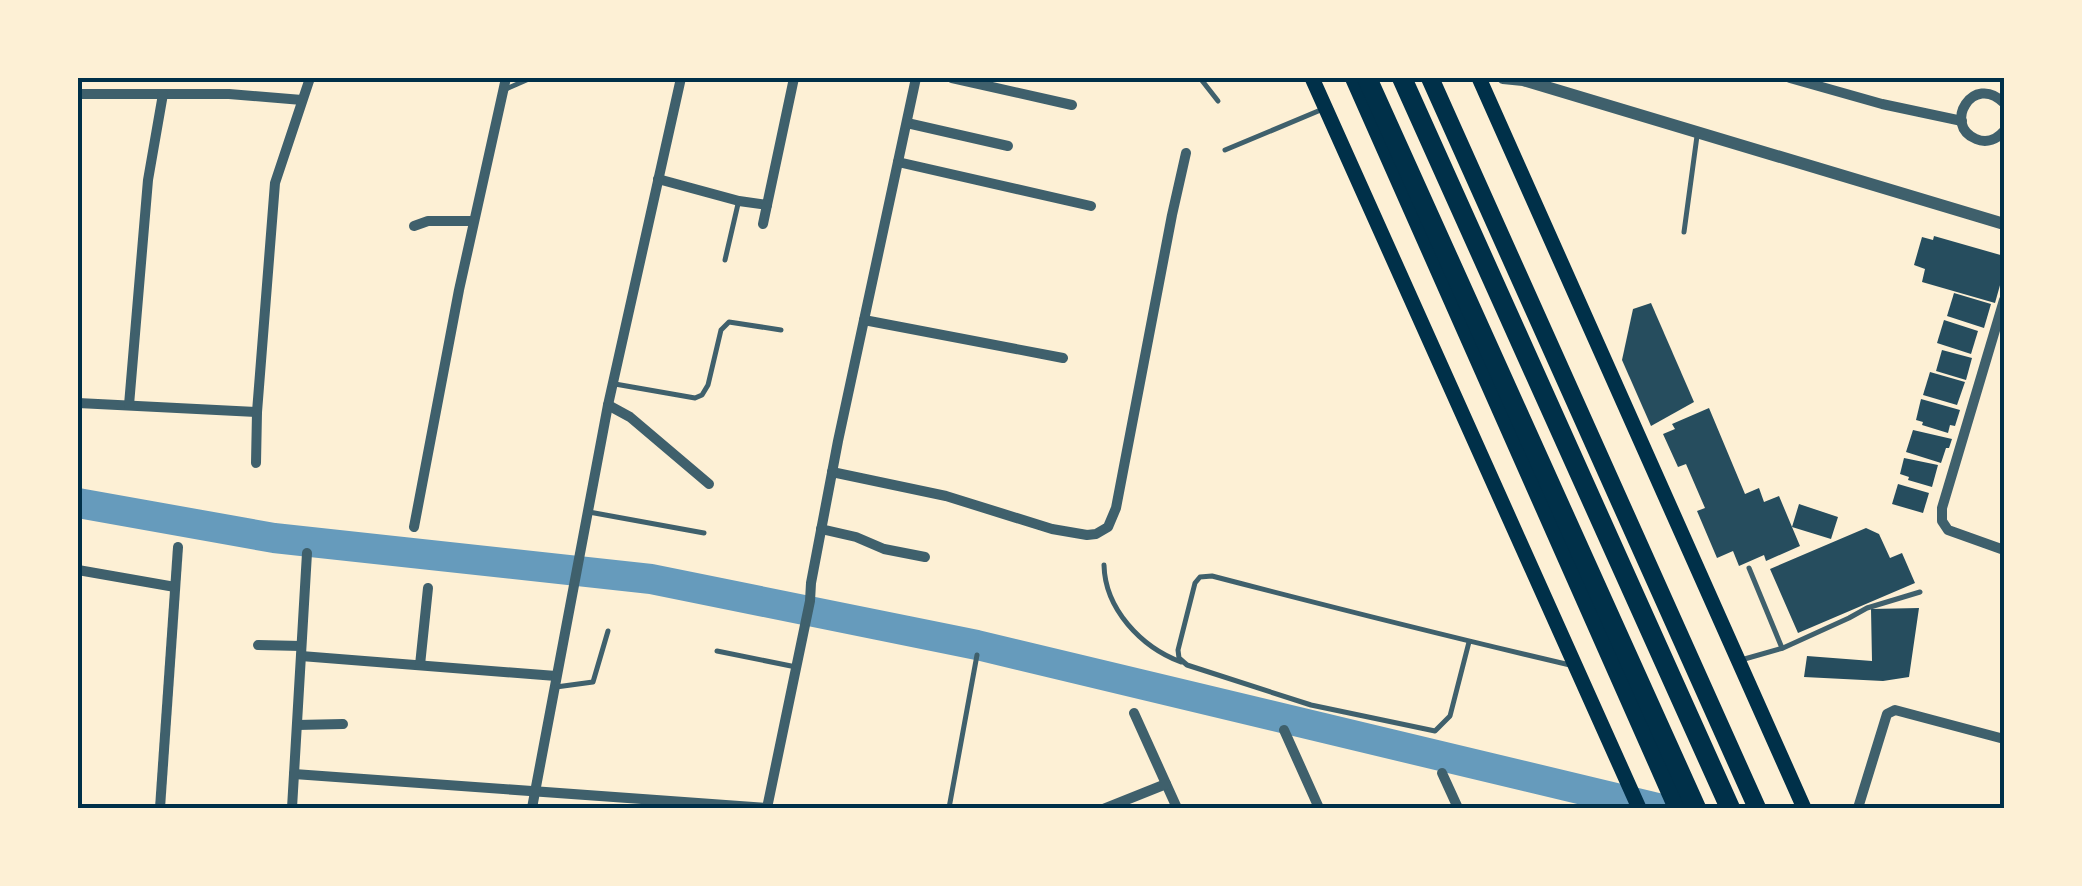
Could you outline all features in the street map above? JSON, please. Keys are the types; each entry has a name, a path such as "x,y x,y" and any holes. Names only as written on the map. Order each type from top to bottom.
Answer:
{"highway":[{"path":"1354,78 1677,808"},
{"path":"1366,78 1696,808"},
{"path":"1402,78 1730,808"},
{"path":"1430,78 1757,808"}],"main road":[{"path":"1312,78 1639,808"},
{"path":"1479,78 1804,808"}],"street":[{"path":"256,463 275,183 310,78"},
{"path":"532,808 608,405 681,78"},
{"path":"763,224 794,78"},
{"path":"294,774 767,808 808,613 832,472 916,78"},
{"path":"952,78 1072,105"},
{"path":"1503,78 1523,80 2004,224"},
{"path":"1790,78 1882,104 1962,120"},
{"path":"1836,91 1839,78"},
{"path":"1986,78 1990,93"},
{"path":"414,527 473,221 505,84"},
{"path":"2004,103 1997,96 1982,93 1968,100 1962,113 1964,128 1974,138 1989,141 2004,134"},
{"path":"78,94 229,94 302,100"},
{"path":"130,405 148,180 163,94"},
{"path":"906,122 1008,146"},
{"path":"832,472 946,496 1052,529 1088,536 1108,527 1116,508 1186,152"},
{"path":"898,162 1091,206"},
{"path":"658,178 767,206"},
{"path":"414,226 428,221 473,221"},
{"path":"2004,300 1942,508 1942,521 1948,530 2004,550"},
{"path":"864,320 1064,358"},
{"path":"78,403 257,412"},
{"path":"608,405 630,417 709,484"},
{"path":"821,529 925,557"},
{"path":"160,808 178,547"},
{"path":"292,808 307,553"},
{"path":"78,570 175,587"},
{"path":"420,665 428,588"},
{"path":"258,645 556,681"},
{"path":"1858,808 1887,714 1895,710 2004,738"},
{"path":"1134,713 1177,808"},
{"path":"297,725 342,724"},
{"path":"1284,730 1319,808"},
{"path":"1442,774 1458,808"},
{"path":"1106,808 1166,784"}],"lane":[{"path":"505,84 531,78"},
{"path":"1200,78 1218,102"},
{"path":"1225,150 1326,108"},
{"path":"1684,232 1698,133"},
{"path":"725,260 739,201"},
{"path":"614,384 695,398 708,385 725,324 781,330"},
{"path":"587,512 704,533"},
{"path":"1104,565 1107,592 1121,617 1156,650 1187,665 1311,705 1434,731 1450,716 1469,642"},
{"path":"1749,568 1783,648"},
{"path":"1187,665 1179,658 1178,650 1195,583 1200,577 1212,576 1576,666"},
{"path":"1738,661 1783,648 1867,608 1920,592"},
{"path":"556,681 594,682 608,631"},
{"path":"718,651 796,667"},
{"path":"949,808 977,655"}],"building":[{"path":"1934,236 2004,256 1995,303 1922,282 1925,269 1914,265 1922,237 1933,240"},
{"path":"1954,293 1991,304 1984,328 1947,316"},
{"path":"1651,303 1694,402 1651,426 1622,360 1633,309"},
{"path":"1944,320 1978,331 1971,354 1937,343"},
{"path":"1942,350 1972,358 1966,380 1936,371"},
{"path":"1930,372 1965,382 1957,405 1923,395"},
{"path":"1921,399 1960,410 1948,433 1916,420"},
{"path":"1709,408 1745,494 1759,488 1764,502 1779,496 1800,546 1766,561 1764,555 1739,566 1733,551 1717,558 1697,511 1705,508 1686,464 1678,467 1663,434 1675,429 1672,424"},
{"path":"1913,430 1952,439 1941,463 1906,452"},
{"path":"1904,458 1938,465 1932,487 1900,474"},
{"path":"1898,484 1929,493 1923,513 1892,504"},
{"path":"1799,504 1838,517 1831,539 1792,527"},
{"path":"1866,528 1879,534 1890,558 1902,553 1915,583 1798,633 1770,569"},
{"path":"1919,608 1909,677 1883,681 1804,677 1807,656 1872,661 1871,609"}],"waterway":[{"path":"78,503 274,538 651,579 977,645 1658,808"}]}
